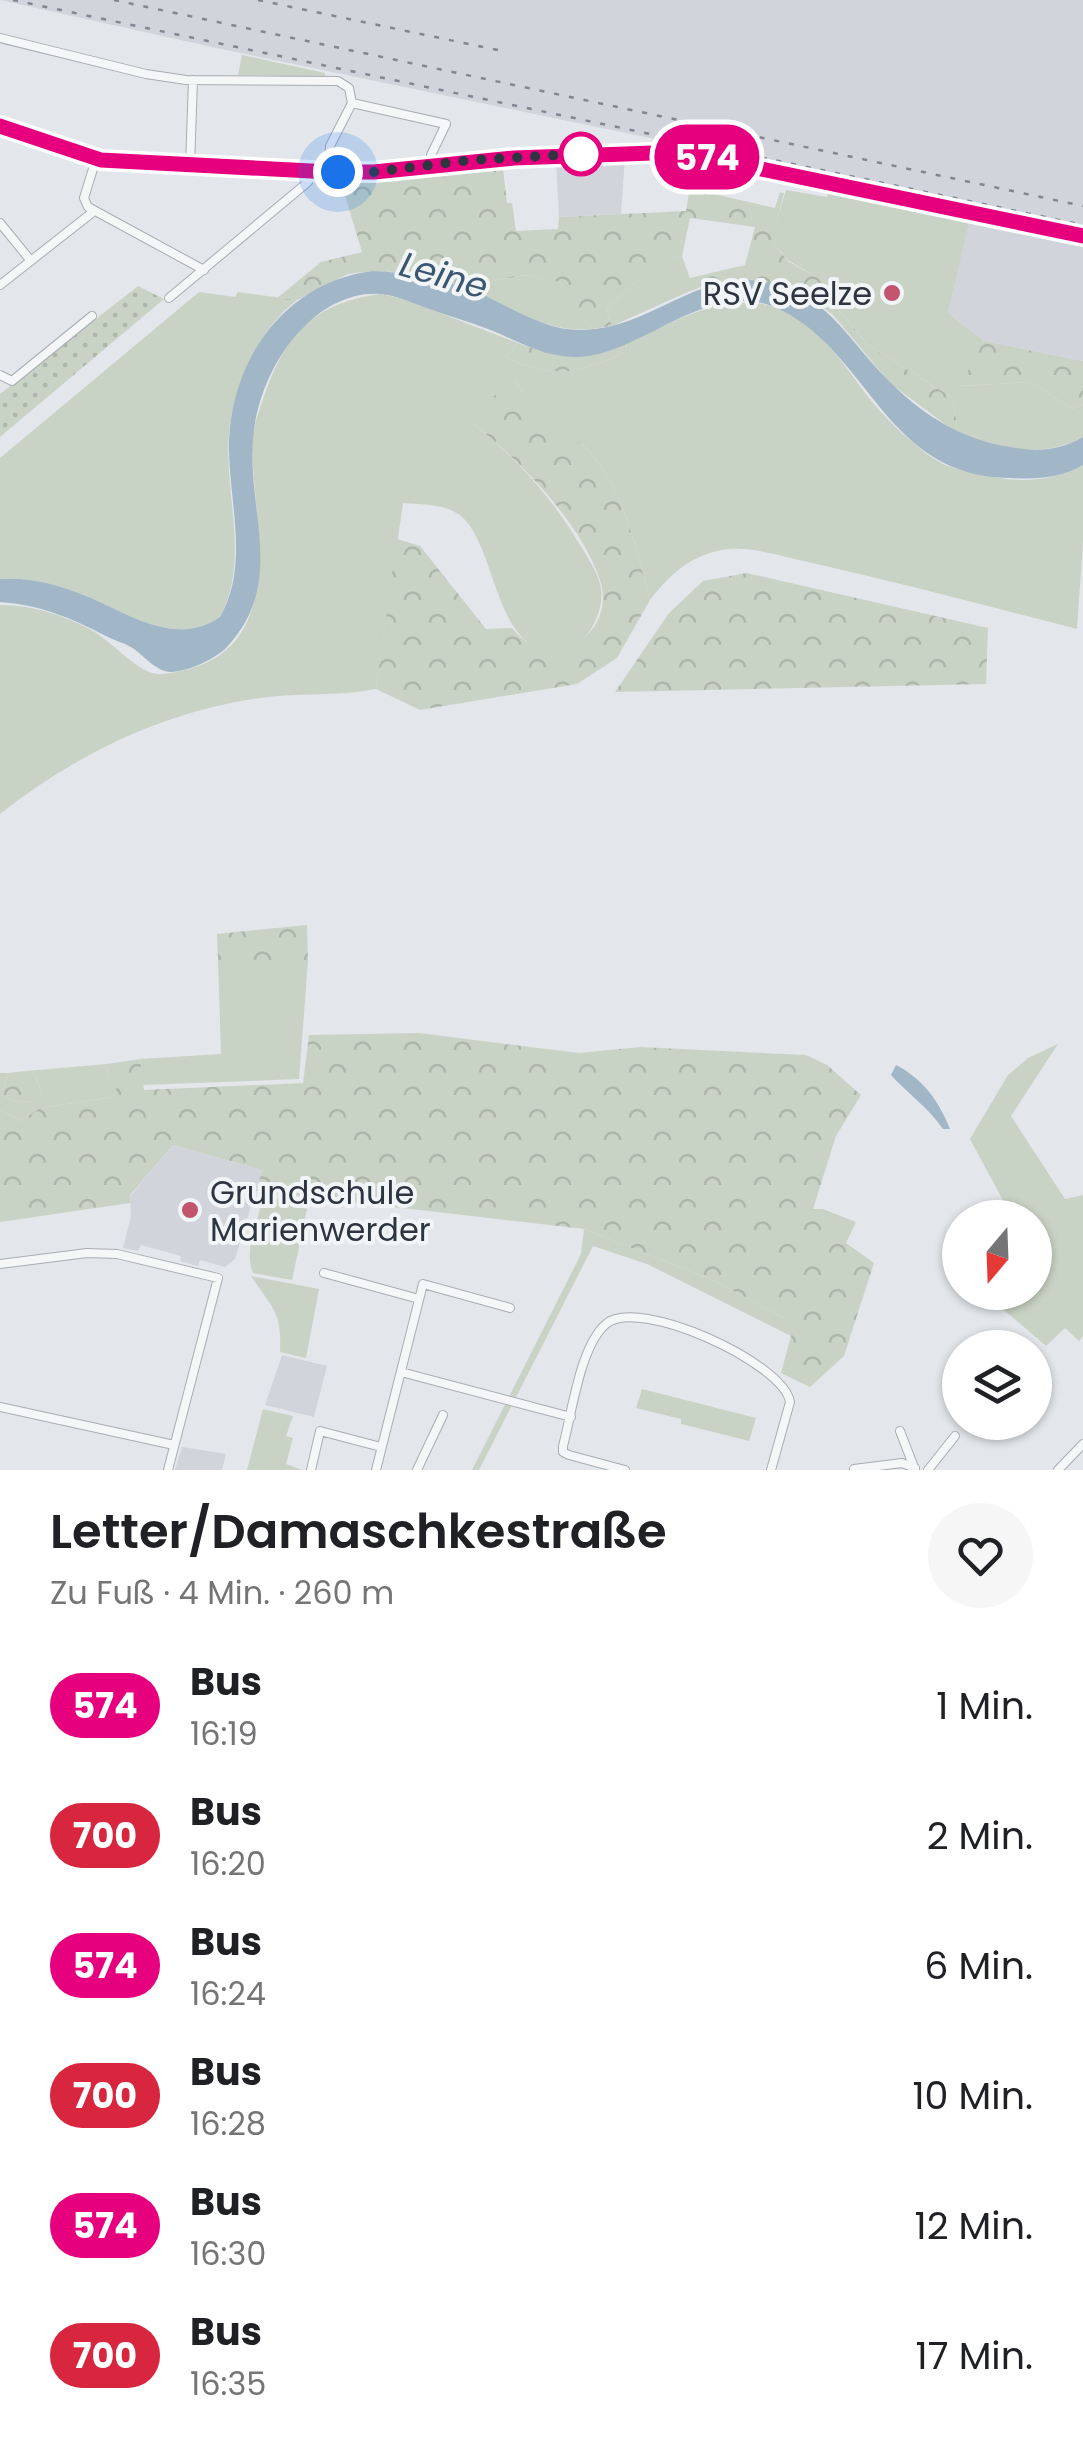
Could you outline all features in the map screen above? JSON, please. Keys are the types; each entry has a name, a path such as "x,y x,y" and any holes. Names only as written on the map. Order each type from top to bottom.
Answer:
{"street":[{"path":"0,38 146,74 193,80 338,81 349,88 352,104 330,146 330,172"},
{"path":"190,166 193,80"},
{"path":"352,104 446,124 431,155 432,165"},
{"path":"0,126 96,159 330,172 659,151 706,157 1083,236"},
{"path":"96,159 84,198 93,212 204,270"},
{"path":"168,298 308,182 311,171"},
{"path":"0,285 93,212"},
{"path":"0,223 31,261"},
{"path":"0,375 12,381 92,316"},
{"path":"0,1264 87,1253 116,1254 218,1278 168,1470"},
{"path":"324,1273 419,1299"},
{"path":"376,1470 422,1284 510,1308"},
{"path":"625,1470 563,1452 586,1359 600,1330 615,1318 644,1316 724,1347 772,1375 786,1388 790,1408 771,1470"},
{"path":"401,1372 571,1417"},
{"path":"0,1407 174,1445"},
{"path":"417,1470 443,1415"},
{"path":"900,1430 915,1469"},
{"path":"310,1470 320,1431 381,1447"},
{"path":"928,1470 952,1440"},
{"path":"1058,1470 1083,1444"},
{"path":"854,1468 902,1463 915,1469"}],"shaded area":[{"path":"0,0 1083,0 1083,228 221,49"},
{"path":"625,157 621,214 559,217 556,161"},
{"path":"971,213 1083,237 1083,361 984,341 948,313"},
{"name":"Grundschule Marienwerder","path":"173,1145 262,1170 235,1259 225,1267 200,1260 198,1266 180,1261 181,1256 141,1245 138,1251 123,1248 131,1216 130,1196"},
{"path":"282,1355 327,1366 314,1417 265,1405"},
{"path":"182,1447 226,1454 222,1470 175,1470"}],"green space":[{"path":"242,55 325,73 325,77 238,75"},
{"path":"694,161 702,166 697,190 775,208 780,192 784,193 772,242 789,262 833,286 832,301 867,344 953,398 958,434 890,383 833,315 818,304 716,282 690,291 690,278 745,265 755,227 690,218 682,256 648,262 636,281 606,310 612,326 592,329 559,282 524,275 463,287 396,272 373,271 348,274 297,300 276,299 321,262 362,252 341,182 391,182 503,169 507,203 512,203 516,231 558,229 559,217 686,211"},
{"name":"RSV Seelze","path":"805,185 970,219 948,313 984,341 961,386 1031,382 1073,409 1083,404 1083,437 1037,450 1005,447 958,434 953,398 867,344 832,301 832,286 789,261 771,241 786,190 827,197 828,192"},
{"path":"682,256 690,291 612,326 606,310 636,281 648,261"},
{"path":"524,275 560,282 592,329 542,323 463,287"},
{"path":"138,286 164,299 0,437 0,394"},
{"path":"199,292 235,297 238,292 297,300 272,324 260,343 232,413 228,444 234,569 220,617 203,626 169,628 54,585 0,579 0,458"},
{"path":"380,294 404,299 518,343 506,358 553,371 580,369 609,359 626,352 627,343 710,308 745,303 781,309 827,343 888,419 942,463 1017,480 1051,477 1083,465 1077,629 842,570 739,549 706,554 687,564 650,600 620,501 600,465 583,445 540,412 514,380 471,422 540,488 596,572 601,605 582,640 565,649 543,650 526,641 502,604 477,537 466,521 445,508 403,503 376,689 260,698 155,725 90,755 0,814 0,605 36,609 71,620 154,673 203,664 231,646 248,620 256,589 259,555 252,441 272,375 292,340 319,314 357,298"},
{"path":"984,341 1083,361 1083,404 1073,409 1031,382 960,386"},
{"path":"518,343 546,352 585,355 627,343 626,352 609,359 580,369 553,371 506,358"},
{"path":"514,380 600,465 620,501 650,600 617,658 577,684 420,710 376,689 397,539 420,546 486,629 512,628 528,642 545,649 563,648 578,642 600,615 603,597 599,577 576,533 527,472 471,422 484,404"},
{"path":"747,573 988,628 986,684 615,692 669,613 703,581"},
{"path":"307,925 308,961 218,961 217,934"},
{"path":"218,961 308,961 299,1079 143,1085 140,1059 221,1054"},
{"path":"419,1033 579,1053 640,1047 806,1055 827,1065 861,1095 836,1136 813,1209 856,1222 846,1243 874,1263 844,1356 810,1387 781,1373 792,1332 784,1318 715,1281 584,1229 256,1191 262,1170 173,1145 130,1195 130,1203 0,1222 0,1110 21,1121 40,1108 113,1097 117,1087 108,1079 107,1064 140,1059 144,1090 303,1083 309,1035"},
{"path":"1058,1044 1011,1116 1065,1199 1083,1195 1083,1336 1079,1341 1065,1328 1052,1340 1052,1330 1027,1330 1004,1310 1052,1310 1052,1200 1003,1200 970,1139 1008,1075 1028,1058"},
{"path":"107,1064 108,1079 118,1087 113,1097 40,1108 21,1121 0,1110 0,1073 8,1073 2,1095 17,1102 37,1101 41,1092 35,1074 26,1071"},
{"path":"8,1073 35,1074 41,1092 38,1101 17,1102 2,1095"},
{"path":"264,1194 307,1209 292,1280 253,1273 251,1244"},
{"path":"584,1229 715,1281 784,1318 793,1332 791,1336 647,1264 593,1246 479,1470 472,1470 581,1254"},
{"path":"251,1276 319,1289 306,1358 280,1352 277,1318"},
{"path":"642,1389 756,1418 749,1441 636,1408"},
{"path":"263,1409 293,1416 286,1436 293,1438 286,1464 302,1470 247,1470"}],"water":[{"path":"373,271 452,284 537,321 584,330 638,317 710,286 736,281 763,282 794,291 816,304 913,403 948,426 988,442 1029,450 1056,448 1083,437 1083,465 1048,477 1010,478 968,472 934,458 882,410 811,330 781,310 756,302 732,301 708,307 612,350 575,357 537,350 397,297 359,295 322,312 295,336 263,392 253,439 260,573 255,599 244,624 226,648 193,667 166,671 131,647 68,618 0,602 0,579 22,579 65,588 169,628 203,626 220,617 229,598 236,557 229,451 231,418 250,358 267,332 312,291 341,278"},
{"path":"896,1065 929,1092 950,1129 943,1129 891,1075"}],"railway":[{"path":"13,0 1083,225"},
{"path":"114,0 1083,206"},
{"path":"258,0 507,52"}],"bus line":[{"name":"574","path":"0,126 101,160 330,172 374,172 471,160 680,152 1083,236"}],"place":[{"name":"RSV Seelze","path":"892,293"},
{"name":"Grundschule Marienwerder","path":"190,1210"}],"route":[{"path":"338,172 581,154"}],"water label":[{"name":"Leine","path":"444,275"}]}
